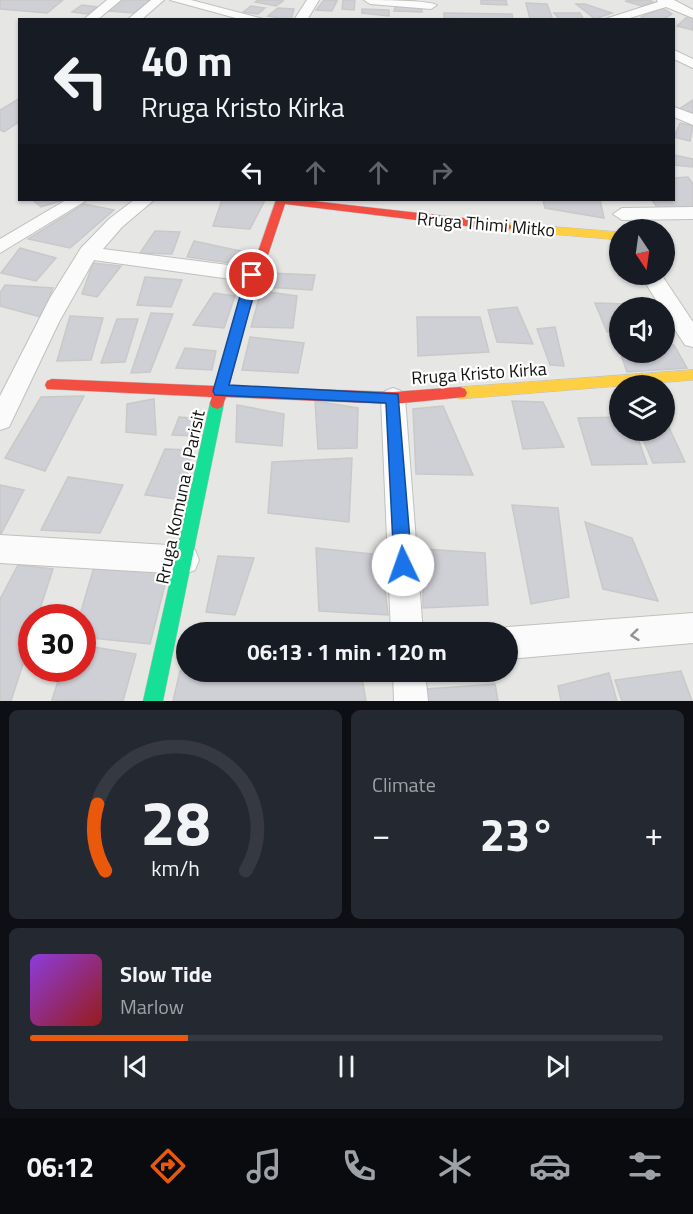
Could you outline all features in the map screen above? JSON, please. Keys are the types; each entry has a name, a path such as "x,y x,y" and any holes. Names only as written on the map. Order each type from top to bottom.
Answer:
{"street":[{"path":"92,18 115,0"},
{"path":"136,18 158,0"},
{"path":"176,0 239,17"},
{"path":"301,18 314,0"},
{"path":"370,0 432,2 428,18"},
{"path":"618,18 666,1 693,14"},
{"path":"675,55 693,64"},
{"path":"675,112 693,120"},
{"path":"0,247 76,201"},
{"path":"0,420 60,301 88,253 127,210 143,201"},
{"name":"Rruga Komuna e Parisit","path":"179,622 185,560 220,391 252,275 281,201"},
{"name":"Rruga Thimi Mitko","path":"289,201 452,222 609,235"},
{"path":"622,214 693,213"},
{"path":"88,253 252,275"},
{"path":"657,285 693,339"},
{"name":"Rruga Kristo Kirka","path":"52,386 393,398 693,375"},
{"path":"393,398 406,622"},
{"path":"0,549 185,560"},
{"path":"518,642 630,635 693,628"},
{"name":"Rruga Komuna e Parisit","path":"153,701 176,646"},
{"path":"410,682 411,701"}],"building":[{"path":"0,0 63,0 47,13 0,9"},
{"path":"122,0 150,0 134,13 107,11"},
{"path":"258,0 283,1 276,6 255,2"},
{"path":"324,0 337,1 332,11 316,10"},
{"path":"343,0 355,0 354,10 342,9"},
{"path":"481,0 506,0 507,5 481,4"},
{"path":"649,0 653,2 642,6 625,1"},
{"path":"526,3 547,4 552,18 530,18"},
{"path":"576,4 585,4 612,13 594,18"},
{"path":"82,5 98,7 87,14 72,12"},
{"path":"396,5 422,9 422,12 394,11"},
{"path":"251,6 265,8 258,14 243,12"},
{"path":"278,8 294,9 292,18 268,16"},
{"path":"662,8 672,14 665,18 641,17"},
{"path":"362,9 389,10 389,16 362,13"},
{"path":"444,13 512,14 513,18 444,18"},
{"path":"554,13 580,13 583,18 558,18"},
{"path":"689,15 693,16 693,30 677,26"},
{"path":"18,99 18,122 4,132 0,130 0,110"},
{"path":"693,100 693,114 679,109"},
{"path":"680,123 693,126 690,141 675,137"},
{"path":"675,155 693,159 693,167 675,165"},
{"path":"688,177 693,184 693,207 658,209 653,201 675,201 675,178"},
{"path":"34,201 61,201 41,207"},
{"path":"222,201 264,201 250,229 213,226"},
{"path":"543,201 600,201 604,218 545,208"},
{"path":"84,204 114,210 70,248 28,239"},
{"path":"155,231 180,232 172,254 140,253"},
{"path":"194,241 245,252 238,264 187,257"},
{"path":"20,248 56,258 36,281 1,273"},
{"path":"93,263 121,266 97,297 82,294"},
{"path":"268,273 315,275 312,290 265,287"},
{"path":"145,277 182,280 171,307 137,305"},
{"path":"5,285 53,288 41,317 0,306 0,293"},
{"path":"261,291 297,296 293,328 251,327"},
{"path":"214,293 235,296 224,328 193,325"},
{"path":"595,303 609,303 609,332 607,332"},
{"path":"517,307 533,344 497,342 488,310"},
{"path":"151,313 173,314 150,372 131,373"},
{"path":"70,316 103,318 91,360 57,361"},
{"path":"417,317 480,317 489,352 418,356"},
{"path":"117,319 138,319 125,362 101,363"},
{"path":"555,327 564,366 550,365 537,329"},
{"path":"250,337 304,343 298,373 242,370"},
{"path":"675,347 687,368 627,372 624,363 675,363"},
{"path":"185,348 216,351 212,370 176,368"},
{"path":"84,396 45,471 5,458 41,397"},
{"path":"154,399 156,435 126,432 127,404"},
{"path":"315,401 358,408 357,448 318,449"},
{"path":"512,401 543,402 564,447 523,449"},
{"path":"237,405 284,414 282,446 236,442"},
{"path":"443,406 473,475 416,474 413,409"},
{"path":"179,417 203,419 197,436 172,435"},
{"path":"609,417 609,441 639,441 647,464 592,465 578,418"},
{"path":"644,441 675,441 685,462 653,463"},
{"path":"165,449 192,450 182,500 145,495"},
{"path":"352,458 349,522 268,513 272,462"},
{"path":"68,477 123,485 100,533 41,530"},
{"path":"0,485 24,490 0,536"},
{"path":"512,505 558,508 569,597 531,604"},
{"path":"585,522 632,538 658,601 603,589"},
{"path":"316,548 381,555 388,615 319,611"},
{"path":"423,549 485,553 488,605 423,608"},
{"path":"218,556 254,558 235,615 206,612"},
{"path":"18,565 53,569 42,604 18,604 18,679 11,701 0,701 0,599"},
{"path":"94,567 168,573 150,644 96,638 96,604 83,604"},
{"path":"96,647 136,654 123,701 52,700 58,682 96,682"},
{"path":"681,671 692,701 622,701 615,680"},
{"path":"609,673 617,701 561,701 558,686"},
{"path":"177,682 363,682 366,701 173,701"},
{"path":"495,684 498,701 428,701 426,689"}],"traffic: fast":[{"path":"153,701 217,403"}],"traffic: slow":[{"path":"507,227 609,235"},
{"path":"460,393 693,375"}],"traffic: jam":[{"path":"217,403 241,318 281,201"},
{"path":"289,201 507,227"},
{"path":"52,385 393,398 460,393"}],"route":[{"path":"252,275 220,391 393,398 403,565"}]}
